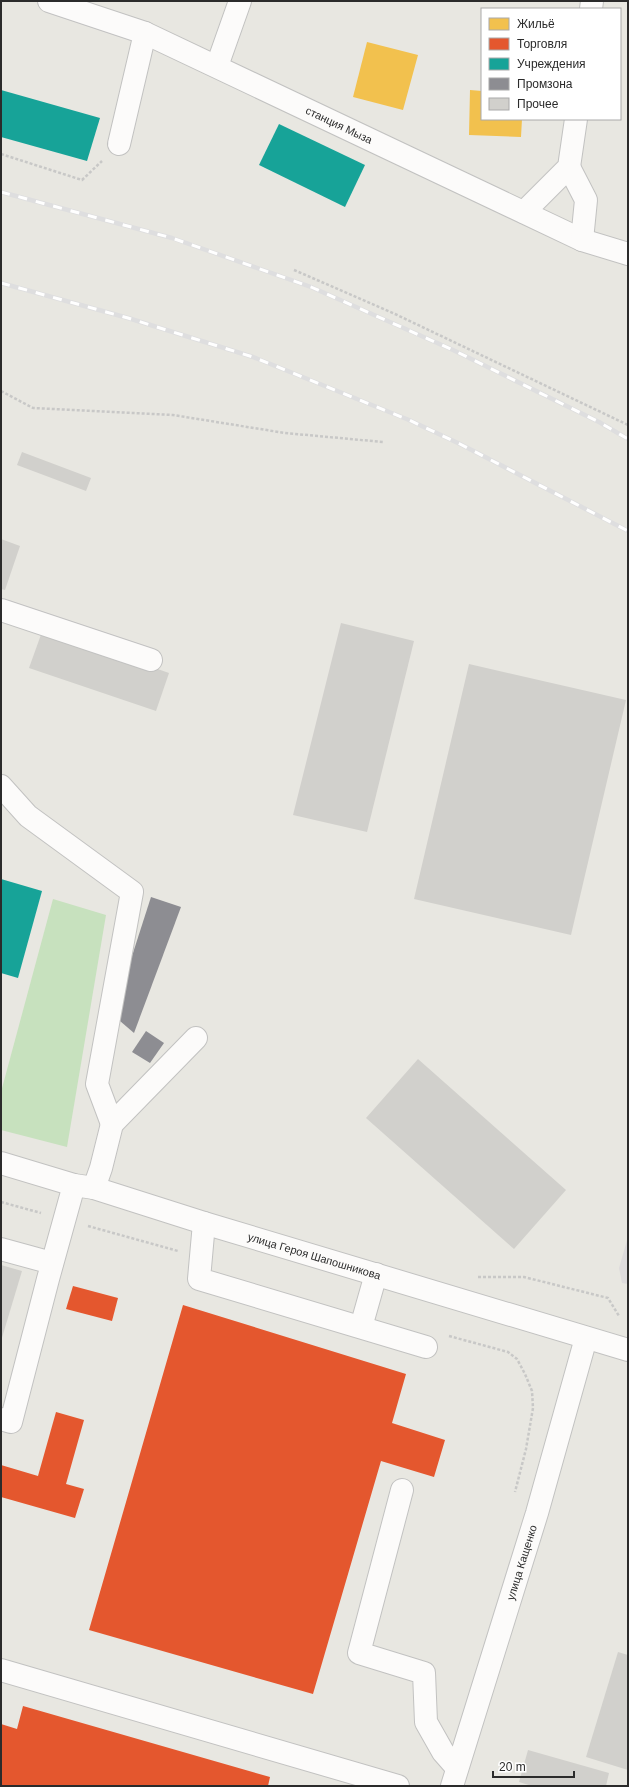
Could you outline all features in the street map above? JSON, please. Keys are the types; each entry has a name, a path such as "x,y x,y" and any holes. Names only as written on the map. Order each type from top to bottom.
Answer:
{"street":[{"name":"станция Мыза","path":"49,1 145,33 582,240 628,254"},
{"path":"217,66 240,1"},
{"path":"119,144 145,33"},
{"path":"576,120 569,167 586,200 582,240"},
{"path":"524,212 569,167"},
{"path":"1,610 151,660"},
{"path":"1,786 28,816 132,892 98,1084 112,1124"},
{"path":"1,1419 11,1422 52,1263 65,1220 84,1186 101,1168 112,1124 196,1038"},
{"name":"улица Героя Шапошникова","path":"1,1163 84,1186 204,1224 628,1350"},
{"path":"204,1224 199,1279 426,1347"},
{"path":"1,1249 52,1263"},
{"path":"361,1327 376,1274"},
{"name":"улица Кащенко","path":"455,1777 537,1513 586,1338"},
{"path":"402,1490 359,1652 424,1673 426,1722 455,1777"},
{"path":"1,1670 398,1786"}],"path":[{"path":"1,154 82,180 119,144"},
{"path":"294,270 402,318 628,425"},
{"path":"1,391 33,408 173,414 285,433 383,442"},
{"path":"1,1202 201,1258"},
{"path":"472,1275 480,1278 524,1277 608,1298 619,1316"},
{"path":"426,1347 440,1334 508,1352 517,1359 532,1391 533,1408 526,1449 513,1498"}],"shaded area":[{"path":"628,1237 628,1284 622,1283 619,1268"}],"green space":[{"path":"53,899 106,915 67,1147 1,1130 1,1092"}],"building: Жильё":[{"path":"367,42 418,55 403,110 353,97"},
{"path":"470,90 481,91 481,120 522,120 521,137 469,135"}],"building: Торговля":[{"path":"73,1286 118,1298 112,1321 66,1309"},
{"path":"183,1305 406,1374 392,1423 445,1440 434,1477 381,1461 313,1694 89,1630"},
{"path":"56,1412 84,1420 66,1484 84,1489 75,1518 1,1497 1,1465 38,1476"},
{"path":"23,1706 270,1777 268,1786 1,1786 1,1724 17,1729"}],"building: Учреждения":[{"path":"1,90 100,118 87,161 1,137"},
{"path":"279,124 365,165 345,207 259,165"},
{"path":"1,879 42,891 18,978 1,973"}],"building: Промзона":[{"path":"151,897 181,907 134,1033 113,1015"},
{"path":"146,1031 164,1043 150,1063 132,1052"}],"building: Прочее":[{"path":"22,452 91,478 86,491 17,465"},
{"path":"1,539 20,546 5,590 1,589"},
{"path":"341,623 414,641 367,832 293,815"},
{"path":"43,629 169,673 156,711 29,668"},
{"path":"469,664 626,700 571,935 414,899"},
{"path":"418,1059 566,1190 514,1249 366,1118"},
{"path":"1,1265 22,1271 1,1341"},
{"path":"618,1652 628,1655 628,1770 586,1757"},
{"path":"528,1750 609,1773 606,1786 532,1786 519,1782"}],"railway":[{"path":"1,192 172,238 311,287 453,350 599,422 628,439"},
{"path":"1,283 128,318 253,357 409,420 460,444 628,531"}]}
